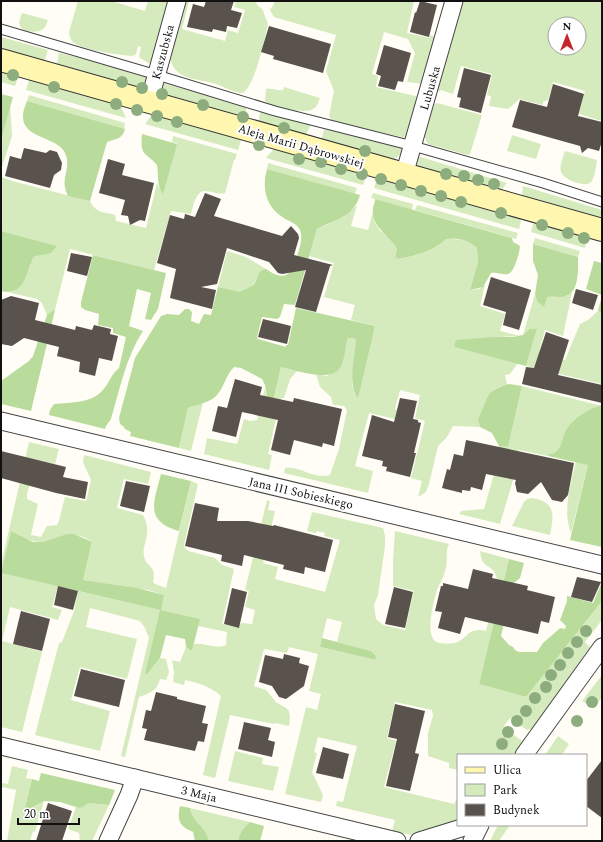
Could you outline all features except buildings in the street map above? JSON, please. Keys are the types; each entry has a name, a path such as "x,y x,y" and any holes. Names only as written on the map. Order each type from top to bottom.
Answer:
{"street":[{"name":"Kaszubska","path":"149,102 177,1"},
{"name":"Lubuska","path":"404,175 454,1"},
{"name":"Aleja Marii Dąbrowskiej","path":"1,60 602,230"},
{"name":"Jana III Sobieskiego","path":"1,421 602,565"},
{"path":"525,754 602,647"},
{"name":"3 Maja","path":"1,746 397,841"},
{"path":"108,841 129,795 134,778"},
{"path":"419,841 468,826"},
{"path":"472,841 480,826"}],"lane":[{"path":"1,29 294,117 413,146 543,183 602,202"}],"green space":[{"path":"78,1 111,1 145,11 148,1 170,1 152,63 148,63 139,57 141,47 138,46 136,54 133,56 91,49 83,47 72,41 69,32"},
{"path":"184,1 189,1 182,29 225,41 228,30 238,33 245,10 234,7 236,1 256,1 257,5 263,10 268,24 256,71 248,88 243,93 233,91 216,84 186,77 180,74 171,63 169,54"},
{"path":"274,1 414,1 407,33 430,38 430,35 436,40 423,84 407,82 415,53 408,39 384,32 372,74 378,76 376,87 420,97 408,137 406,138 332,121 329,116 334,91 326,71 336,35 274,17 270,10 274,4"},
{"path":"461,1 602,1 602,121 579,114 585,91 553,82 548,100 543,102 543,105 519,99 508,109 489,106 491,96 487,95 492,74 461,66 453,94 441,90 439,92 436,88"},
{"path":"22,13 48,20 46,26 38,31 31,32 24,30 19,24"},
{"path":"1,37 48,50 45,60 42,62 1,51"},
{"path":"59,53 86,59 148,78 144,89 58,68 57,63"},
{"path":"1,68 15,73 18,77 15,86 1,82"},
{"path":"33,78 119,102 126,118 26,90 29,80"},
{"path":"162,83 247,106 244,120 161,96 159,90"},
{"path":"284,87 320,98 315,108 307,111 280,108 265,101 266,89 283,90"},
{"path":"1,94 13,97 2,136 1,136"},
{"path":"29,95 125,123 124,129 27,101"},
{"path":"27,101 125,129 121,137 107,142 90,201 68,196 65,189 67,158 65,153 61,147 55,143 28,129 24,123 23,116"},
{"path":"437,103 482,115 470,154 468,155 428,144 425,135 426,124 432,105"},
{"path":"10,105 12,136 1,170 1,136"},
{"path":"260,111 311,124 305,137 261,125 259,120"},
{"path":"154,112 242,137 238,150 145,124"},
{"path":"324,129 405,148 403,153 393,160 321,142"},
{"path":"142,134 177,144 163,194 159,183 157,165 144,153 142,147"},
{"path":"512,135 541,144 536,159 507,151"},
{"path":"173,136 237,154 225,193 220,194 202,191 195,200 191,214 171,211 154,270 70,249 55,310 47,315 42,303 37,299 3,291 17,288 21,285 27,276 33,258 56,246 1,231 1,177 90,201 97,210 115,215 116,221 146,228 157,183 160,189 177,143 172,142"},
{"path":"278,147 367,173 363,185 266,158"},
{"path":"565,151 597,160 591,182 588,184 580,184 566,178 563,175 560,167"},
{"path":"417,156 507,183 499,193 418,167"},
{"path":"268,163 357,188 355,194 267,169"},
{"path":"267,169 360,195 353,209 343,217 317,229 295,305 284,304 280,317 277,319 262,317 257,337 258,339 286,347 286,345 288,345 296,308 375,326 358,398 353,386 352,378 356,340 353,338 348,338 342,365 335,372 329,375 303,373 281,367 270,414 265,385 262,379 241,368 234,367 228,374 218,394 213,399 188,408 179,448 130,436 131,432 120,424 119,418 135,358 161,316 167,314 179,315 185,309 189,309 192,312 191,321 199,324 204,314 211,315 218,287 240,292 251,287 256,281 260,272 263,270 266,269 276,275 283,276 292,270 301,242 300,230 296,225 276,212 268,201 265,188"},
{"path":"378,176 519,216 521,221 519,229 374,188"},
{"path":"523,186 602,210 602,222 523,200"},
{"path":"373,193 413,204 412,210 371,198"},
{"path":"375,199 512,238 513,242 520,247 514,267 508,274 491,273 483,287 470,290 478,262 477,248 466,241 459,239 446,239 436,247 424,252 399,259 395,258 397,249 376,223 374,218 373,209"},
{"path":"357,205 351,226 368,230 373,212 375,223 380,231 391,239 397,249 395,258 399,259 430,250 446,239 462,240 477,248 478,262 470,290 479,289 485,285 480,306 505,314 500,331 520,336 495,337 454,347 518,363 510,374 505,375 507,385 498,387 490,394 479,418 480,427 453,426 447,437 438,446 426,492 418,497 422,481 411,478 425,421 415,418 420,395 400,390 395,409 397,410 395,419 369,413 355,466 373,471 368,493 284,473 285,468 291,468 319,476 330,475 339,449 347,410 344,406 333,405 331,397 320,387 316,374 327,376 342,363 348,338 353,338 356,340 352,384 355,395 375,326 351,320 355,305 324,297 334,263 309,256 317,229 344,217"},
{"path":"417,205 518,233 516,239 415,210"},
{"path":"538,222 584,234 587,239 585,248 531,232 533,224"},
{"path":"1,231 57,246 51,253 33,258 26,277 20,287 15,290 1,291"},
{"path":"535,238 580,251 578,257 533,244"},
{"path":"533,244 578,257 578,273 574,289 571,293 564,297 547,297 544,307 537,301 535,294 538,275 533,261"},
{"path":"227,251 246,257 266,269 259,274 254,284 240,293 218,287"},
{"path":"93,255 166,273 158,309 151,320 145,319 151,293 137,289 129,326 143,331 128,362 111,419 105,429 49,415 54,404 80,402 97,395 102,391 119,368 126,337 113,333 113,328 98,325 99,314 85,310 81,307"},
{"path":"594,261 602,263 602,295 586,289"},
{"path":"572,292 563,336 545,330 539,351 565,360 580,324 588,320 598,311 602,313 602,384 526,366 537,329 523,335 535,294 537,301 547,297 567,296"},
{"path":"602,295 602,313 598,311"},
{"path":"55,310 31,411 1,404 1,381 29,361 33,356 47,315"},
{"path":"530,329 537,329 526,366 454,347 456,340 513,337 523,335"},
{"path":"281,367 297,371 290,379 284,398 281,398 268,454 272,455 269,470 204,454 207,438 237,444 244,419 250,421 257,420 265,388 270,414"},
{"path":"509,384 522,386 508,447 499,446 492,433 480,427 478,420 489,394 501,386"},
{"path":"522,386 602,406 561,444 556,453 549,454 548,456 519,450 513,480 500,524 459,514 461,511 484,509 496,467 499,446 508,447"},
{"path":"203,402 191,451 179,448 188,408"},
{"path":"602,405 602,547 570,540 588,465 548,456 549,454 557,451 568,427 575,419"},
{"path":"29,442 59,449 55,464 36,460 27,494 27,499 38,504 31,535 41,537 47,526 57,525 65,497 86,501 91,480 83,462 84,455 151,472 148,484 124,479 117,508 143,515 147,528 144,550 145,560 154,572 153,582 166,588 191,481 198,484 184,545 188,551 215,558 222,565 234,569 222,624 239,628 241,623 252,624 255,610 245,607 249,591 245,590 267,500 270,501 268,510 275,511 263,563 278,567 275,579 325,592 340,540 324,536 325,533 307,531 312,512 383,528 385,546 378,595 374,605 376,619 383,625 405,630 414,591 393,586 395,531 449,544 447,549 446,568 437,590 430,624 432,637 439,643 449,644 458,642 470,632 479,630 486,631 497,585 495,573 482,561 480,551 509,559 479,684 526,697 602,601 602,620 585,642 590,647 532,729 527,730 510,718 504,726 521,740 522,743 514,754 457,754 457,770 449,768 449,763 428,756 428,733 433,716 432,710 395,702 387,738 396,741 384,787 454,804 457,799 457,821 418,835 411,835 392,831 395,820 336,806 337,801 343,802 357,746 318,737 314,752 317,753 312,772 323,795 321,802 285,794 306,707 317,710 321,694 309,691 318,654 289,647 287,653 264,649 254,686 266,690 276,702 289,711 289,726 230,715 215,778 203,775 221,696 209,688 195,682 185,680 184,685 173,682 174,672 172,660 180,662 186,647 192,651 194,644 219,647 226,645 227,632 198,626 199,619 161,610 152,668 160,658 166,659 169,672 166,680 160,679 155,689 150,693 139,697 125,757 121,756 149,638 140,621 90,608 86,627 137,639 127,679 80,667 71,700 110,711 100,751 35,735 59,643 62,642 74,611 78,591 160,610 164,595 148,590 83,580 92,542 82,536 73,534 44,542 37,542 11,531 1,573 1,565","holes":["327,618 342,622 337,642 371,651 376,660 320,647"]},
{"path":"576,461 588,465 571,533 568,525 567,507"},
{"path":"161,474 191,481 179,531 160,522 156,516 154,502"},
{"path":"532,498 546,503 552,510 550,535 512,526 524,502 527,499"},
{"path":"11,531 33,542 43,542 67,534 74,534 92,542 83,580 137,588 164,595 161,610 200,619 192,651 186,647 185,639 166,635 160,658 147,674 145,674 160,610 1,573"},
{"path":"509,559 524,563 520,578 514,583 501,636 509,645 519,652 537,652 543,643 560,628 565,629 566,626 560,620 567,601 567,596 593,603 602,582 602,601 526,697 479,684"},
{"path":"1,573 58,586 52,607 62,610 58,620 10,607 2,641 42,652 22,732 1,727"},
{"path":"322,638 371,651 375,655 376,660 320,647"},
{"path":"602,675 602,697 594,709 582,701"},
{"path":"558,736 569,744 563,754 546,754"},
{"path":"235,751 263,758 262,764 279,767 273,791 228,781"},
{"path":"12,766 28,770 26,778 32,779 24,812 44,801 35,832 33,831 30,841 7,841 16,790 2,787 2,783 8,784"},
{"path":"41,773 115,790 109,805 88,803 79,808 60,802 44,801 24,812 32,779 39,781"},
{"path":"88,803 109,805 92,841 80,841 79,833 68,829 76,807 79,808"},
{"path":"180,806 190,808 193,817 205,831 209,841 195,841 193,832 180,822"},
{"path":"190,808 250,822 242,830 238,841 209,841 205,831 193,817"},
{"path":"250,822 264,826 260,841 238,841 242,830"},
{"path":"498,826 509,826 499,841 490,841"}]}
